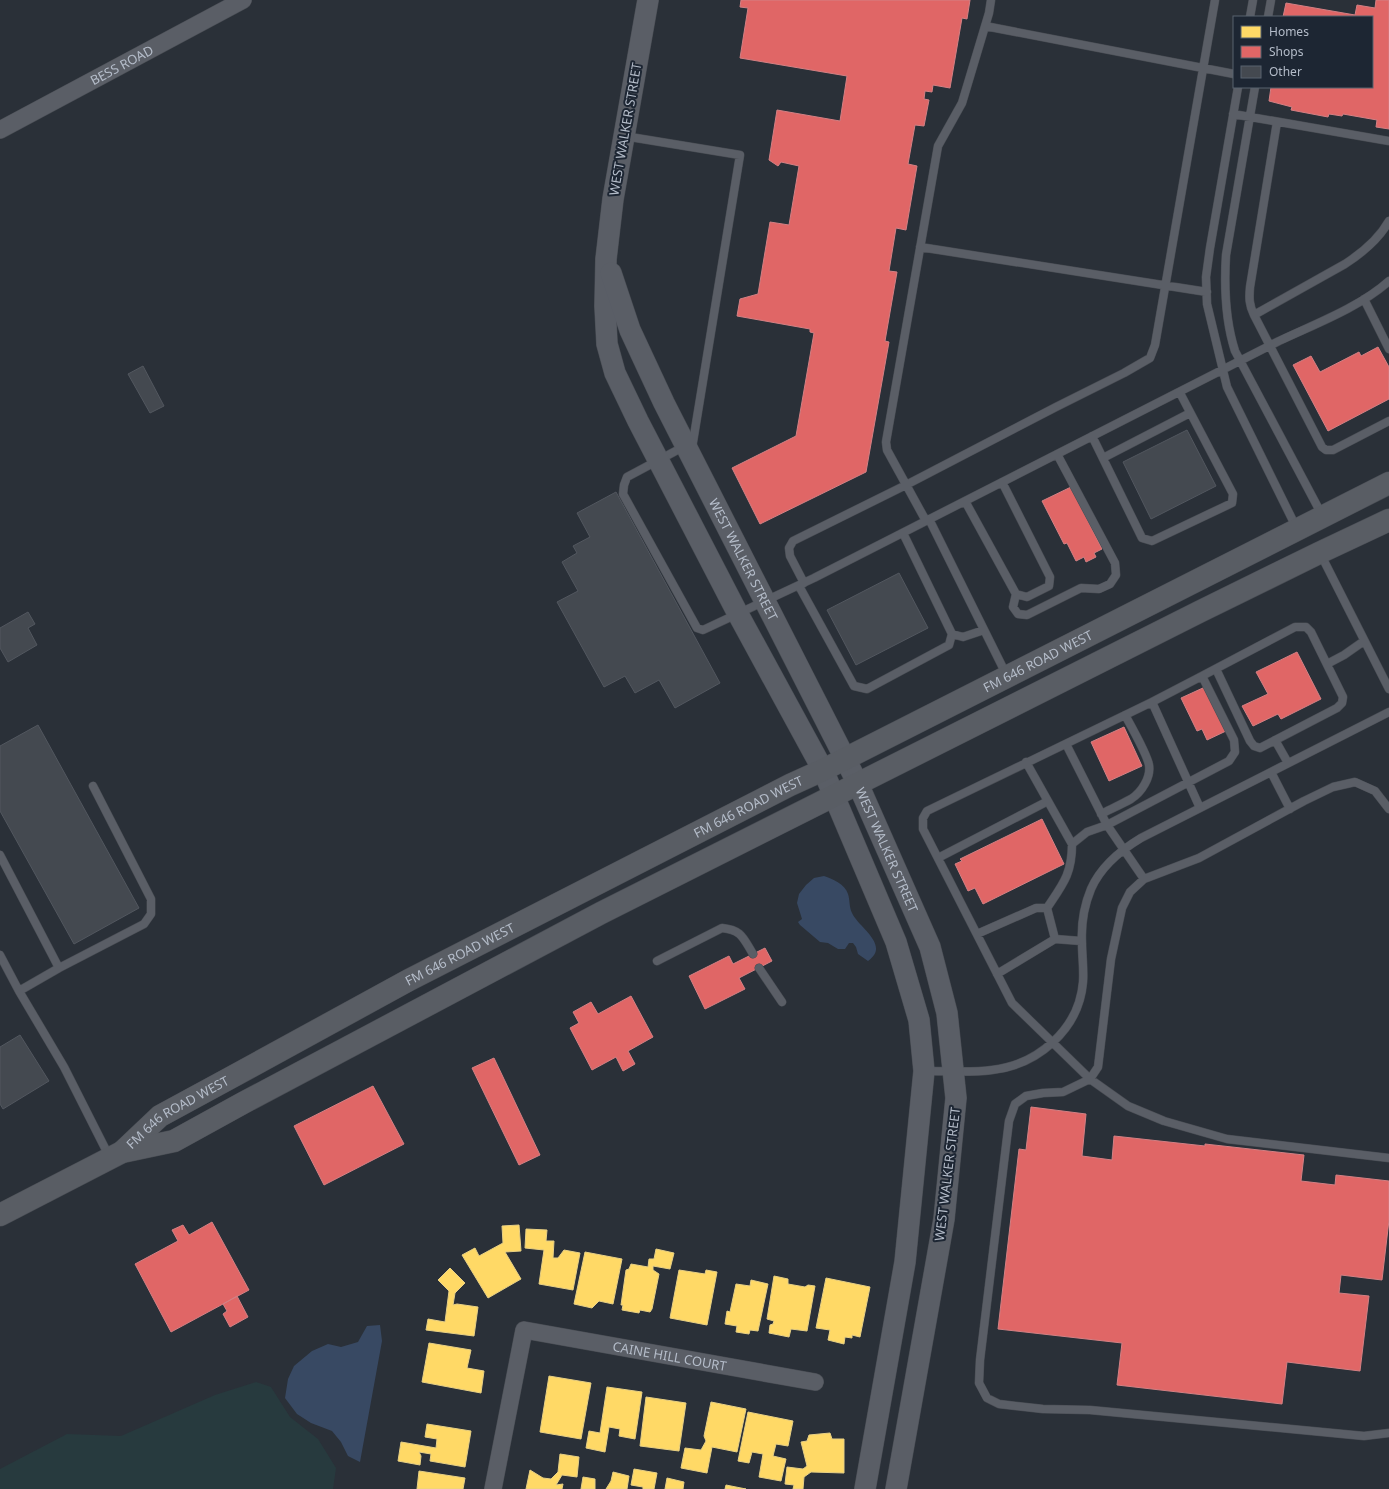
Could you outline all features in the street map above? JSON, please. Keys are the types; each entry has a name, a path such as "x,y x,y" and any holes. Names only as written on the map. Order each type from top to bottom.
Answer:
{"main road":[{"name":"FM 646 ROAD WEST","path":"116,1155 160,1116 409,980 790,785 845,759 1389,483"},
{"name":"FM 646 ROAD WEST","path":"0,1215 116,1155 174,1141 601,913 1199,612 1389,520"}],"street":[{"name":"BESS ROAD","path":"0,130 243,0"},
{"name":"WEST WALKER STREET","path":"648,0 613,199 606,259 605,306 607,344 615,373 658,460 738,614 823,770 896,942 919,1020 924,1071 905,1262 865,1489"},
{"name":"WEST WALKER STREET","path":"606,259 630,330 858,784 930,947 947,1013 956,1098 944,1219 896,1489"},
{"name":"CAINE HILL COURT","path":"493,1489 524,1330 815,1382"}],"lane":[{"path":"991,0 985,26 962,103 938,146 886,442 887,450 927,520 1007,677"},
{"path":"903,533 952,634 949,645 867,688 854,686 801,584 790,556 789,548 793,541 906,485 1056,406 1124,373 1150,358 1155,345 1214,0"},
{"path":"1250,16 1253,0"},
{"path":"1268,16 1271,0"},
{"path":"985,26 1233,74"},
{"path":"1238,88 1210,248 1206,277 1207,304 1227,387 1298,530"},
{"path":"1255,88 1226,256 1224,278 1230,334 1235,351 1322,516"},
{"path":"1233,114 1389,142"},
{"path":"1277,122 1249,299 1250,306 1322,447 1326,450 1333,450 1389,421"},
{"path":"624,136 740,155 689,450 658,460 627,477 623,494 697,628 703,630 766,601 903,533 1364,299 1378,291 1389,281"},
{"path":"1254,315 1357,256 1377,237 1389,221"},
{"path":"920,247 1207,292"},
{"path":"1364,299 1389,350"},
{"path":"1092,436 1142,538 1152,541 1232,503 1233,494 1180,392"},
{"path":"1103,458 1190,413"},
{"path":"965,501 1016,594 1013,607 1018,614 1027,615 1081,588 1099,589 1110,584 1116,575 1115,563 1057,454"},
{"path":"1002,482 1050,577 1049,586 1027,597 1016,594"},
{"path":"1319,553 1389,689"},
{"path":"1216,669 1250,741 1254,746 1260,748 1337,708 1342,703 1343,697 1311,632 1306,627 1295,627 1152,702 927,811 923,818 923,829 1012,1003 1090,1079 1128,1106 1164,1121 1227,1138 1389,1158"},
{"path":"952,634 963,638 984,630"},
{"path":"1327,664 1344,655 1364,641"},
{"path":"1072,844 1087,832 1107,825 1229,760 1235,752 1234,740 1202,676"},
{"path":"1152,702 1200,808"},
{"path":"924,1071 992,1070 1012,1066 1041,1052 1054,1043 1070,1022 1078,1005 1083,983 1081,941 1083,919 1092,888 1100,873 1123,849 1141,838 1389,712"},
{"path":"1101,814 1132,798 1139,792 1146,782 1148,774 1149,765 1146,757 1125,715"},
{"path":"1275,740 1288,763"},
{"path":"1066,744 1107,825 1144,880"},
{"path":"1026,762 1072,844 1072,859 1069,870 1062,885 1047,908 1055,939"},
{"path":"1272,772 1290,809"},
{"path":"1389,809 1375,791 1355,782 1333,787 1199,858 1144,880 1130,892 1122,908 1111,960 1098,1067 1090,1079 1063,1092 1026,1096 1015,1104 1009,1121 980,1360 979,1383 987,1398 998,1404 1043,1409 1090,1410 1364,1436 1389,1433"},
{"path":"18,991 144,924 151,914 151,899 93,786"},
{"path":"938,858 1048,801"},
{"path":"0,855 59,968"},
{"path":"977,934 1036,908 1047,908"},
{"path":"657,961 722,928 733,929 741,936 753,954"},
{"path":"997,974 1055,939 1081,941"},
{"path":"0,955 18,991 116,1155"},
{"path":"760,968 782,1002"}],"green space":[{"path":"256,1382 271,1387 290,1417 318,1439 336,1468 333,1489 0,1489 0,1469 67,1434 121,1436 215,1395"}],"water":[{"path":"824,876 835,880 844,887 848,894 852,913 875,942 876,949 874,955 868,961 858,954 853,943 849,943 845,949 838,949 828,943 820,942 798,922 802,919 797,903 799,894 814,878"},
{"path":"380,1325 382,1341 360,1462 348,1456 341,1442 332,1431 311,1423 297,1414 285,1398 288,1379 294,1366 312,1351 328,1344 341,1347 358,1342 367,1326"}],"building: Homes":[{"path":"519,1225 521,1251 505,1252 521,1279 488,1298 462,1255 475,1248 479,1256 503,1243 502,1226"},
{"path":"526,1229 547,1230 546,1241 554,1241 553,1258 558,1258 564,1250 580,1253 573,1290 539,1284 544,1250 525,1248"},
{"path":"656,1249 674,1253 670,1269 653,1266 653,1270 659,1274 652,1309 650,1312 640,1310 639,1313 622,1310 623,1305 621,1305 626,1270 629,1269 631,1264 648,1267 649,1259 654,1259"},
{"path":"585,1252 622,1259 613,1304 599,1301 592,1308 574,1304"},
{"path":"450,1268 465,1283 455,1293 453,1305 457,1304 478,1307 474,1336 426,1330 428,1319 445,1322 449,1291 438,1280"},
{"path":"679,1270 705,1274 706,1270 717,1272 707,1325 670,1318"},
{"path":"774,1276 788,1279 788,1284 805,1287 808,1285 815,1286 807,1331 791,1329 789,1337 769,1333 770,1325 773,1324 774,1321 767,1319"},
{"path":"826,1278 870,1287 860,1337 852,1335 852,1338 845,1337 844,1344 828,1340 830,1330 816,1328"},
{"path":"751,1280 768,1284 758,1331 750,1330 749,1334 736,1332 737,1326 725,1324 727,1311 730,1312 736,1284 750,1286"},
{"path":"429,1343 471,1350 467,1368 484,1371 481,1393 422,1382"},
{"path":"549,1376 591,1383 581,1439 540,1432"},
{"path":"607,1387 642,1392 635,1439 619,1436 620,1429 609,1427 605,1452 586,1448 589,1431 600,1433"},
{"path":"646,1397 686,1403 679,1451 640,1446"},
{"path":"711,1402 746,1409 737,1452 712,1447 707,1473 681,1468 685,1448 701,1450 706,1441 704,1436"},
{"path":"748,1412 793,1421 788,1446 776,1444 773,1456 786,1459 781,1481 759,1477 763,1454 752,1452 749,1463 738,1461"},
{"path":"427,1424 471,1431 465,1467 430,1461 431,1454 419,1452 421,1456 420,1465 398,1461 401,1442 436,1448 437,1439 425,1437"},
{"path":"830,1433 832,1439 844,1439 844,1473 811,1472 804,1477 803,1489 793,1489 794,1485 785,1484 787,1467 803,1469 807,1466 801,1442 807,1441 809,1435"},
{"path":"560,1454 579,1457 577,1477 562,1475 556,1485 563,1484 562,1489 526,1489 530,1470 543,1478 551,1479 558,1472"},
{"path":"634,1469 657,1473 654,1489 643,1489 643,1487 631,1485"},
{"path":"419,1471 465,1478 463,1489 417,1489"},
{"path":"613,1472 629,1476 627,1489 606,1489 611,1481"},
{"path":"583,1477 595,1479 595,1489 581,1489"},
{"path":"667,1478 684,1482 683,1489 665,1489"},
{"path":"726,1485 746,1489 725,1489"}],"building: Shops":[{"path":"741,0 970,0 967,19 962,18 950,88 933,85 932,92 925,91 924,99 929,100 924,126 915,125 908,164 917,166 906,230 896,228 889,271 897,272 885,341 889,342 866,472 760,524 732,468 796,436 814,333 810,332 810,329 737,316 740,299 758,294 770,222 789,225 799,166 781,162 778,166 769,160 777,110 840,121 847,76 740,58 748,8 740,7"},
{"path":"1376,0 1389,0 1389,129 1376,127 1377,120 1343,114 1342,116 1329,114 1328,117 1291,110 1292,107 1269,101 1271,88 1373,88 1373,16 1283,16 1286,3 1355,15 1357,5 1375,8"},
{"path":"1378,347 1389,367 1389,399 1328,431 1293,365 1311,356 1320,372 1359,352 1361,356"},
{"path":"1071,487 1102,549 1094,553 1096,557 1086,562 1084,557 1076,561 1067,543 1064,544 1042,501"},
{"path":"1297,652 1321,699 1281,719 1278,714 1253,726 1242,706 1268,694 1256,672"},
{"path":"1205,687 1226,731 1207,740 1202,729 1197,731 1181,698"},
{"path":"1124,727 1142,766 1109,781 1091,742"},
{"path":"1042,819 1064,864 983,904 975,888 968,891 955,864 962,861 960,859"},
{"path":"765,948 772,961 739,978 745,989 705,1009 689,976 729,956 733,964"},
{"path":"631,996 653,1037 628,1051 635,1064 623,1071 616,1057 592,1070 570,1028 579,1023 573,1012 591,1002 598,1014"},
{"path":"494,1058 540,1155 519,1165 472,1068"},
{"path":"373,1086 404,1144 324,1185 294,1126"},
{"path":"1031,1107 1086,1114 1082,1156 1112,1160 1114,1136 1304,1155 1301,1181 1335,1185 1336,1175 1389,1181 1389,1220 1382,1280 1341,1275 1339,1293 1369,1296 1360,1371 1287,1362 1282,1404 1117,1385 1122,1343 998,1329 1019,1149 1026,1150"},
{"path":"212,1222 249,1290 171,1332 135,1264 178,1241 172,1230 183,1225 189,1235"},
{"path":"237,1296 248,1317 230,1327 223,1314 227,1311 223,1304"}],"building: Other":[{"path":"143,366 164,406 150,413 128,374"},
{"path":"1187,430 1216,486 1151,519 1123,462"},
{"path":"616,492 720,683 675,708 659,680 635,693 625,676 604,687 557,602 578,591 562,562 577,553 573,546 590,537 577,513"},
{"path":"899,573 928,628 856,665 827,610"},
{"path":"28,612 35,624 28,628 37,645 8,662 0,648 0,628"},
{"path":"38,725 139,908 74,944 0,811 0,746"},
{"path":"20,1035 49,1081 3,1109 0,1104 0,1047"}]}
